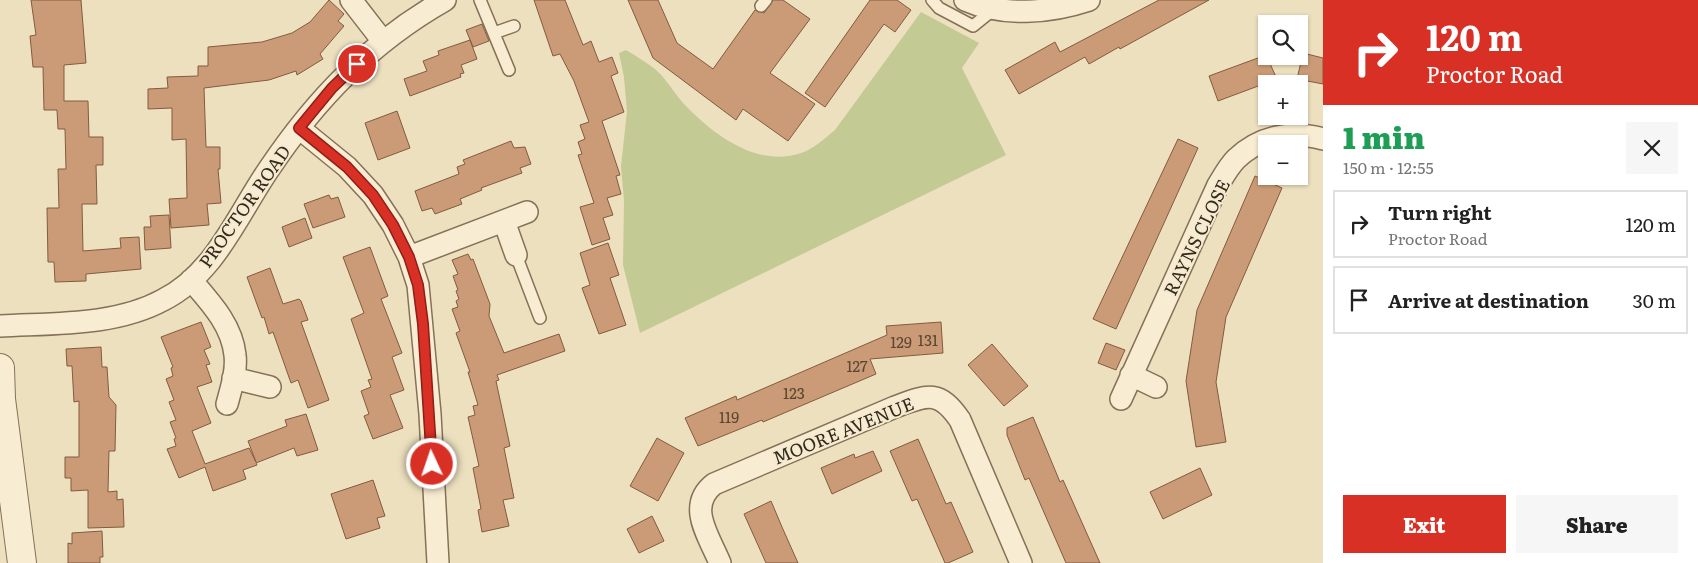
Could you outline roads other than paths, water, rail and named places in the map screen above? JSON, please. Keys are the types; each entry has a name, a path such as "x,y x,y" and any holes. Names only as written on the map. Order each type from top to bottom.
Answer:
{"street":[{"path":"351,0 382,40"},
{"name":"PROCTOR ROAD","path":"0,326 110,318 135,313 164,300 191,280 215,255 268,169 332,88 382,40 416,16 445,0"},
{"path":"965,0 994,9 1034,11 1088,0"},
{"path":"299,128 347,167 373,195 393,225 409,257 418,285 423,324 438,563"},
{"name":"RAYNS CLOSE","path":"1121,399 1218,185 1235,160 1257,144 1284,134 1307,134 1323,138"},
{"path":"409,257 526,212"},
{"path":"504,221 516,255"},
{"path":"191,280 215,308 230,332 236,356 227,404"},
{"path":"0,368 1,399 22,563"},
{"path":"1131,375 1156,387"},
{"path":"233,378 270,387"},
{"name":"MOORE AVENUE","path":"720,563 702,519 699,505 703,492 714,484 895,407 919,398 935,397 950,404 960,420 1021,563"}],"lane":[{"path":"480,0 509,70"},
{"path":"932,0 939,8 972,26 994,9"},
{"path":"494,33 514,26"},
{"path":"516,255 540,318"}]}
